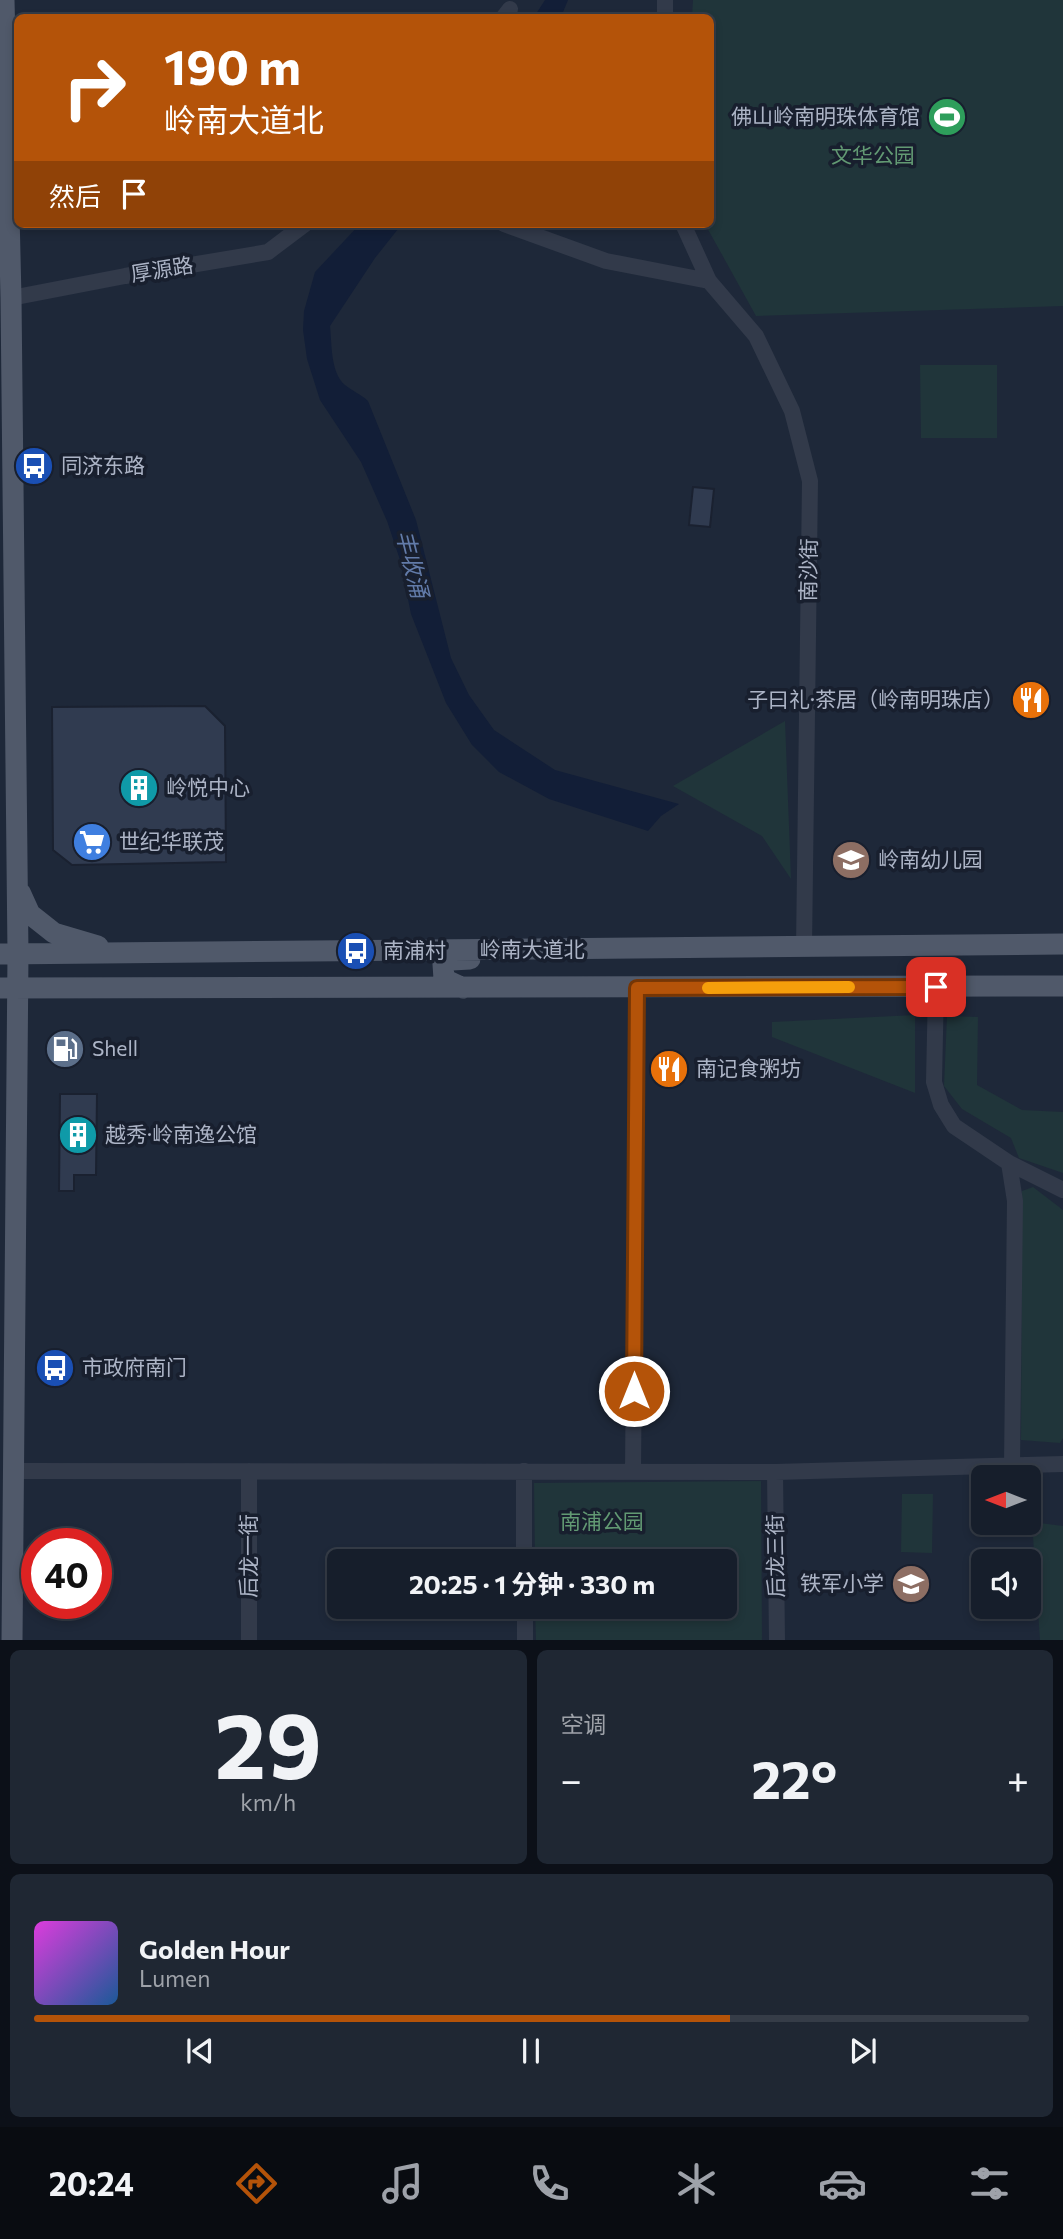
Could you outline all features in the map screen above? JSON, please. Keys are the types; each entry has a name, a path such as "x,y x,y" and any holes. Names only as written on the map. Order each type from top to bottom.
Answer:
{"main road":[{"path":"4,0 11,298 18,885 9,954 12,1640"},
{"path":"18,885 30,914 54,933 120,953"},
{"name":"岭南大道北","path":"9,954 1063,944"},
{"path":"463,988 444,979 443,964 452,960 506,960 530,950"},
{"name":"岭南大道北","path":"9,989 1063,986"}],"street":[{"name":"厚源路","path":"11,298 268,253 300,228"},
{"path":"515,228 606,261 709,281"},
{"name":"南沙街","path":"685,228 709,281 756,336 792,411 810,481 804,948"},
{"path":"936,987 934,1082 941,1105 954,1126 1009,1163 1063,1190"},
{"path":"633,1472 637,988"},
{"path":"1009,1163 1015,1201 1012,1465 1063,1464"},
{"path":"13,1471 775,1472 971,1466"},
{"name":"后龙一街","path":"248,1640 249,1471"},
{"path":"524,1471 524,1549"},
{"name":"后龙三街","path":"775,1472 777,1640"},
{"path":"525,1619 525,1640"}],"green space":[{"name":"文华公园","path":"693,0 1063,0 1063,306 756,316 707,228 714,228 714,14 692,14"},
{"path":"920,365 997,365 997,438 921,438"},
{"path":"785,721 791,879 762,836 673,786"},
{"path":"915,1015 915,1093 772,1037 772,1022"},
{"path":"947,1016 978,1017 977,1085 1022,1110 1063,1112 1063,1173 1019,1158 1011,1138 962,1109 944,1086"},
{"path":"1033,1187 1063,1210 1063,1438 1060,1443 1021,1440 1022,1191"},
{"name":"南浦公园","path":"761,1481 762,1640 536,1640 535,1619 737,1619 737,1549 535,1549 534,1483"},
{"path":"902,1494 933,1494 932,1553 901,1552"},
{"path":"1041,1523 1063,1526 1063,1640 1040,1640 1041,1549 1034,1549 1033,1535 1041,1535"}],"water":[{"path":"545,0 568,0 562,14 536,14"},
{"name":"丰收涌","path":"356,228 399,228 375,258 330,326 332,349 334,365 340,379 368,401 416,520 451,658 469,695 494,730 555,770 679,804 661,816 648,831 549,799 499,772 472,745 446,703 411,614 400,560 387,521 361,462 320,400 307,359 303,330 304,311 315,272"}],"building":[{"path":"693,487 714,489 710,527 689,525"},
{"name":"岭悦中心","path":"205,706 225,726 226,862 72,865 53,850 52,707"},
{"name":"越秀·岭南逸公馆","path":"60,1094 97,1094 96,1175 74,1175 74,1191 59,1191"}],"slow traffic":[{"path":"708,988 849,987"}],"place":[{"name":"佛山岭南明珠体育馆","path":"947,117"},
{"name":"同济东路","path":"34,466"},
{"name":"子曰礼·茶居（岭南明珠店）","path":"1031,700"},
{"name":"岭悦中心","path":"139,788"},
{"name":"世纪华联茂","path":"92,842"},
{"name":"岭南幼儿园","path":"851,860"},
{"name":"南浦村","path":"356,951"},
{"name":"Shell","path":"65,1049"},
{"name":"南记食粥坊","path":"669,1069"},
{"name":"越秀·岭南逸公馆","path":"78,1135"},
{"name":"市政府南门","path":"55,1368"},
{"name":"铁军小学","path":"911,1584"}],"route":[{"path":"634,1391 637,988 936,987"}]}
